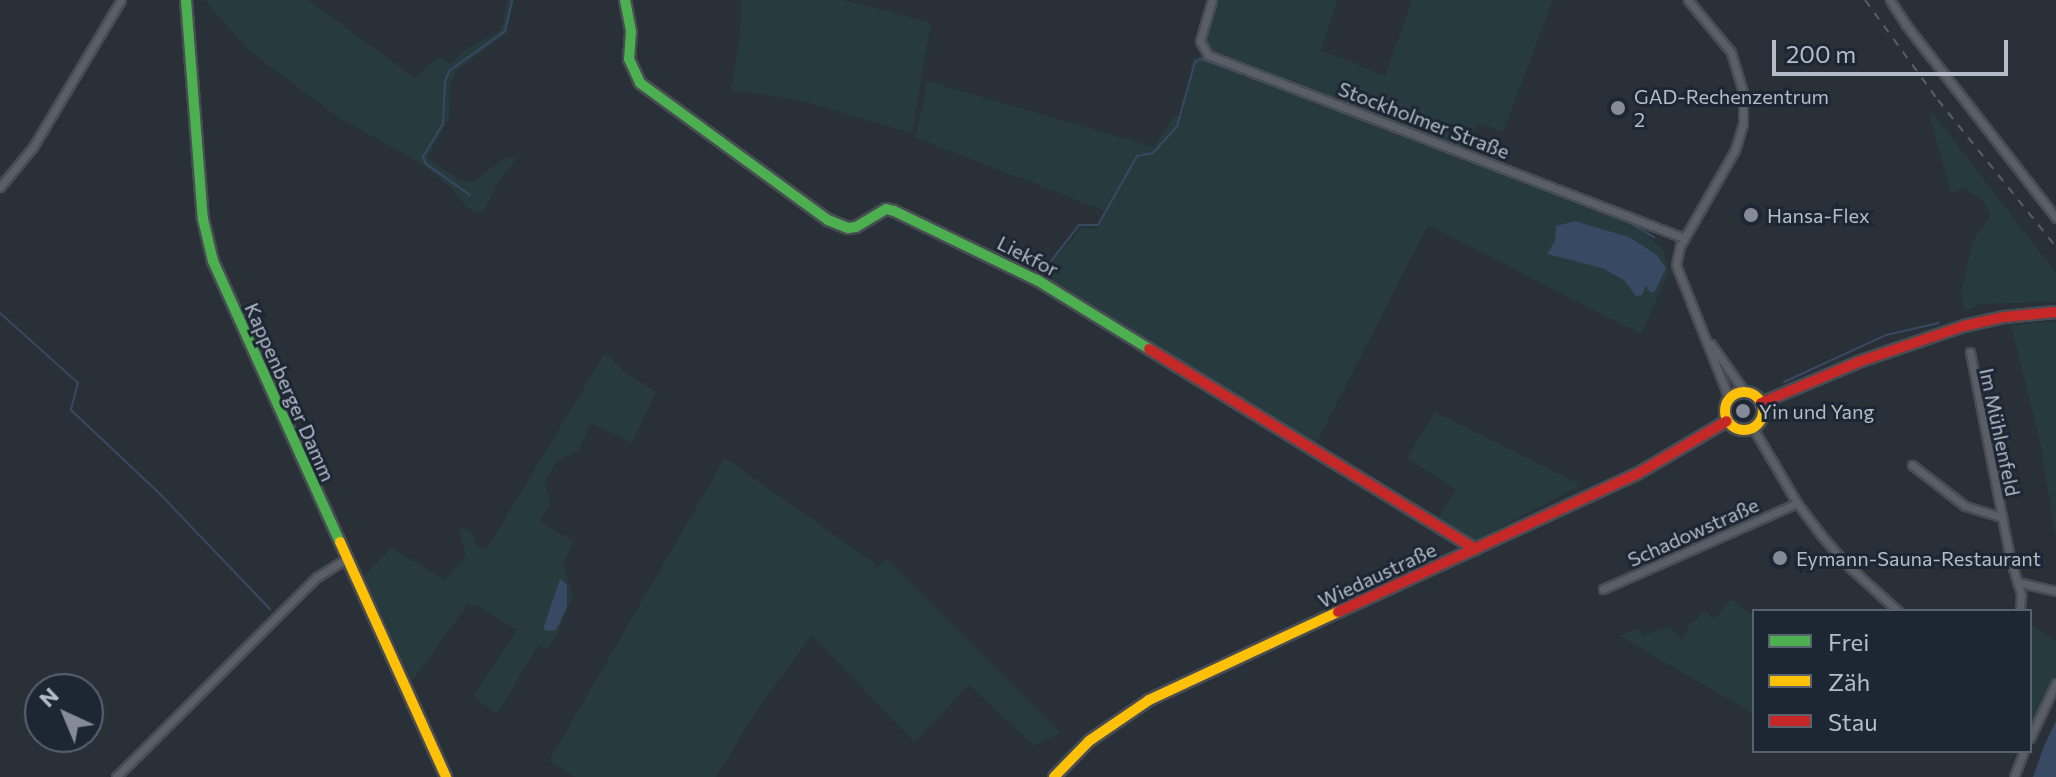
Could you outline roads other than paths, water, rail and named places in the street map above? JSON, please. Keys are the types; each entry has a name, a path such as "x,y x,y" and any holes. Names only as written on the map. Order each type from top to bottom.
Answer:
{"main road":[{"name":"Kappenberger Damm","path":"186,0 203,219 213,261 446,777"},
{"name":"Liekfor","path":"625,0 631,23 629,59 640,83 828,220 848,228 856,227 886,209 894,211 1037,280 1476,549"},
{"path":"1761,403 1871,357 1964,326 2004,317 2056,312"},
{"path":"1744,391 1756,396 1761,403 1763,414 1753,428 1736,429 1727,421 1724,409 1729,398 1744,391"},
{"name":"Wiedaustraße","path":"1054,777 1089,741 1149,700 1673,456 1727,421"}],"street":[{"path":"0,187 33,147 121,0"},
{"name":"Stockholmer Straße","path":"1212,0 1200,41 1208,55 1684,238"},
{"path":"1688,0 1731,52 1738,68 1744,106 1735,150 1677,253 1678,276 1710,344 1729,398"},
{"path":"1890,0 1915,37 2056,218"},
{"path":"1710,344 1744,391"},
{"name":"Im Mühlenfeld","path":"1970,352 2020,609"},
{"path":"1753,428 1797,503 1845,563 1891,609"},
{"name":"Im Mühlenfeld","path":"1912,465 1965,506 2002,517"},
{"name":"Schadowstraße","path":"1603,589 1797,503"},
{"path":"116,777 317,577 346,559"},
{"path":"2017,582 2056,591"},
{"path":"2032,734 2056,683"},
{"path":"2014,777 2023,753"}],"water":[{"path":"1575,221 1629,237 1657,255 1666,268 1655,291 1650,293 1646,285 1642,295 1636,296 1624,280 1602,268 1547,254 1555,241 1556,226"},
{"path":"560,579 567,585 567,607 556,630 547,631 543,629"},
{"path":"2056,721 2056,777 2033,777 2044,746"}],"waterway":[{"path":"470,195 426,164 423,157 443,124 445,82 449,71 505,31 512,0"},
{"path":"1041,274 1079,225 1098,225 1137,156 1153,153 1177,126 1195,62 1201,59 1241,74"},
{"path":"1249,77 1449,153"},
{"path":"1469,160 1632,224 1654,237"},
{"path":"0,313 78,383 71,410 160,494 270,609"},
{"path":"1784,382 1886,335 1939,323"}],"railway":[{"path":"1865,0 1938,100 2056,247"}],"place":[{"name":"GAD-Rechenzentrum 2","path":"1618,108"},
{"name":"Hansa-Flex","path":"1751,215"},
{"name":"Yin und Yang","path":"1743,411"},
{"name":"Eymann-Sauna-Restaurant","path":"1780,558"}]}
